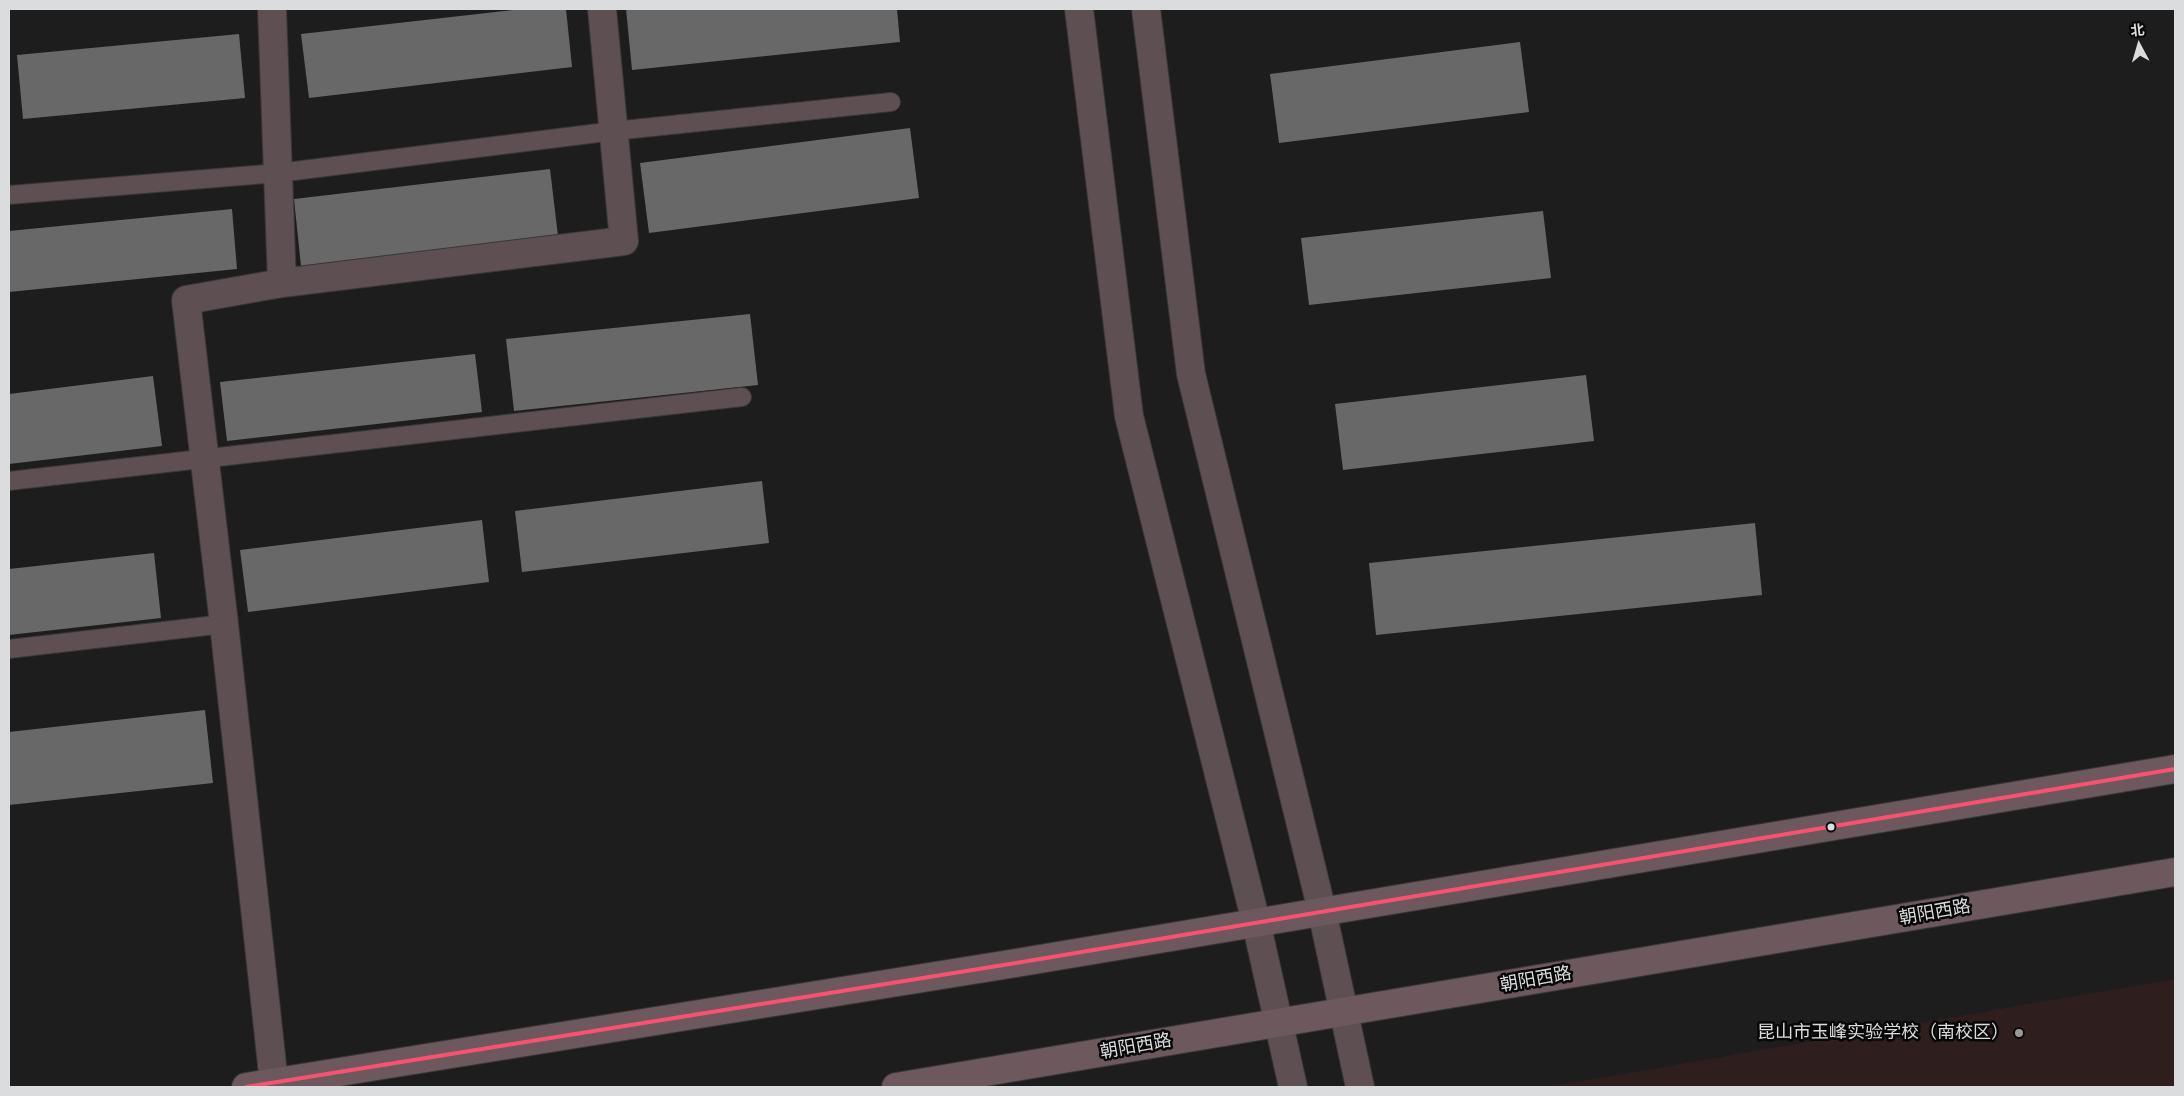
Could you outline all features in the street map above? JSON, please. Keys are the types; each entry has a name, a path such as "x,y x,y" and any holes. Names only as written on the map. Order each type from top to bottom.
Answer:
{"main road":[{"path":"246,1087 2175,769"},
{"name":"朝阳西路","path":"896,1087 2175,872"}],"street":[{"path":"272,9 282,283"},
{"path":"274,1083 224,624 186,300 282,283 624,241 602,9"},
{"path":"1079,9 1129,416 1256,922 1293,1087"},
{"path":"1146,9 1191,374 1322,911 1360,1087"}],"lane":[{"path":"9,195 278,172 614,131 891,102"},
{"path":"9,481 742,397"},
{"path":"9,649 224,624"}],"shaded area":[{"name":"昆山市玉峰实验学校（南校区）","path":"2175,979 2175,1087 1551,1087 1552,1086"}],"building":[{"path":"522,9 566,9 572,67 309,98 301,34"},
{"path":"626,9 897,9 900,42 632,70"},
{"path":"239,34 245,98 23,119 17,55"},
{"path":"1520,42 1529,112 1279,143 1270,74"},
{"path":"910,128 919,198 649,233 640,163"},
{"path":"550,169 558,236 301,266 294,199"},
{"path":"232,209 237,269 9,292 9,231"},
{"path":"1543,211 1551,278 1309,305 1301,238"},
{"path":"750,314 758,385 514,411 506,339"},
{"path":"475,354 482,412 227,441 220,382"},
{"path":"1586,375 1594,441 1343,470 1335,404"},
{"path":"153,376 162,446 9,464 9,394"},
{"path":"762,481 769,543 522,572 515,511"},
{"path":"482,520 489,582 248,612 240,550"},
{"path":"1755,523 1762,595 1376,635 1369,563"},
{"path":"154,553 161,618 9,635 9,569"},
{"path":"205,710 213,783 9,805 9,732"}],"transit line":[{"path":"246,1087 1016,963 2175,769"}],"place":[{"name":"昆山市玉峰实验学校（南校区）","path":"2019,1033"}]}
